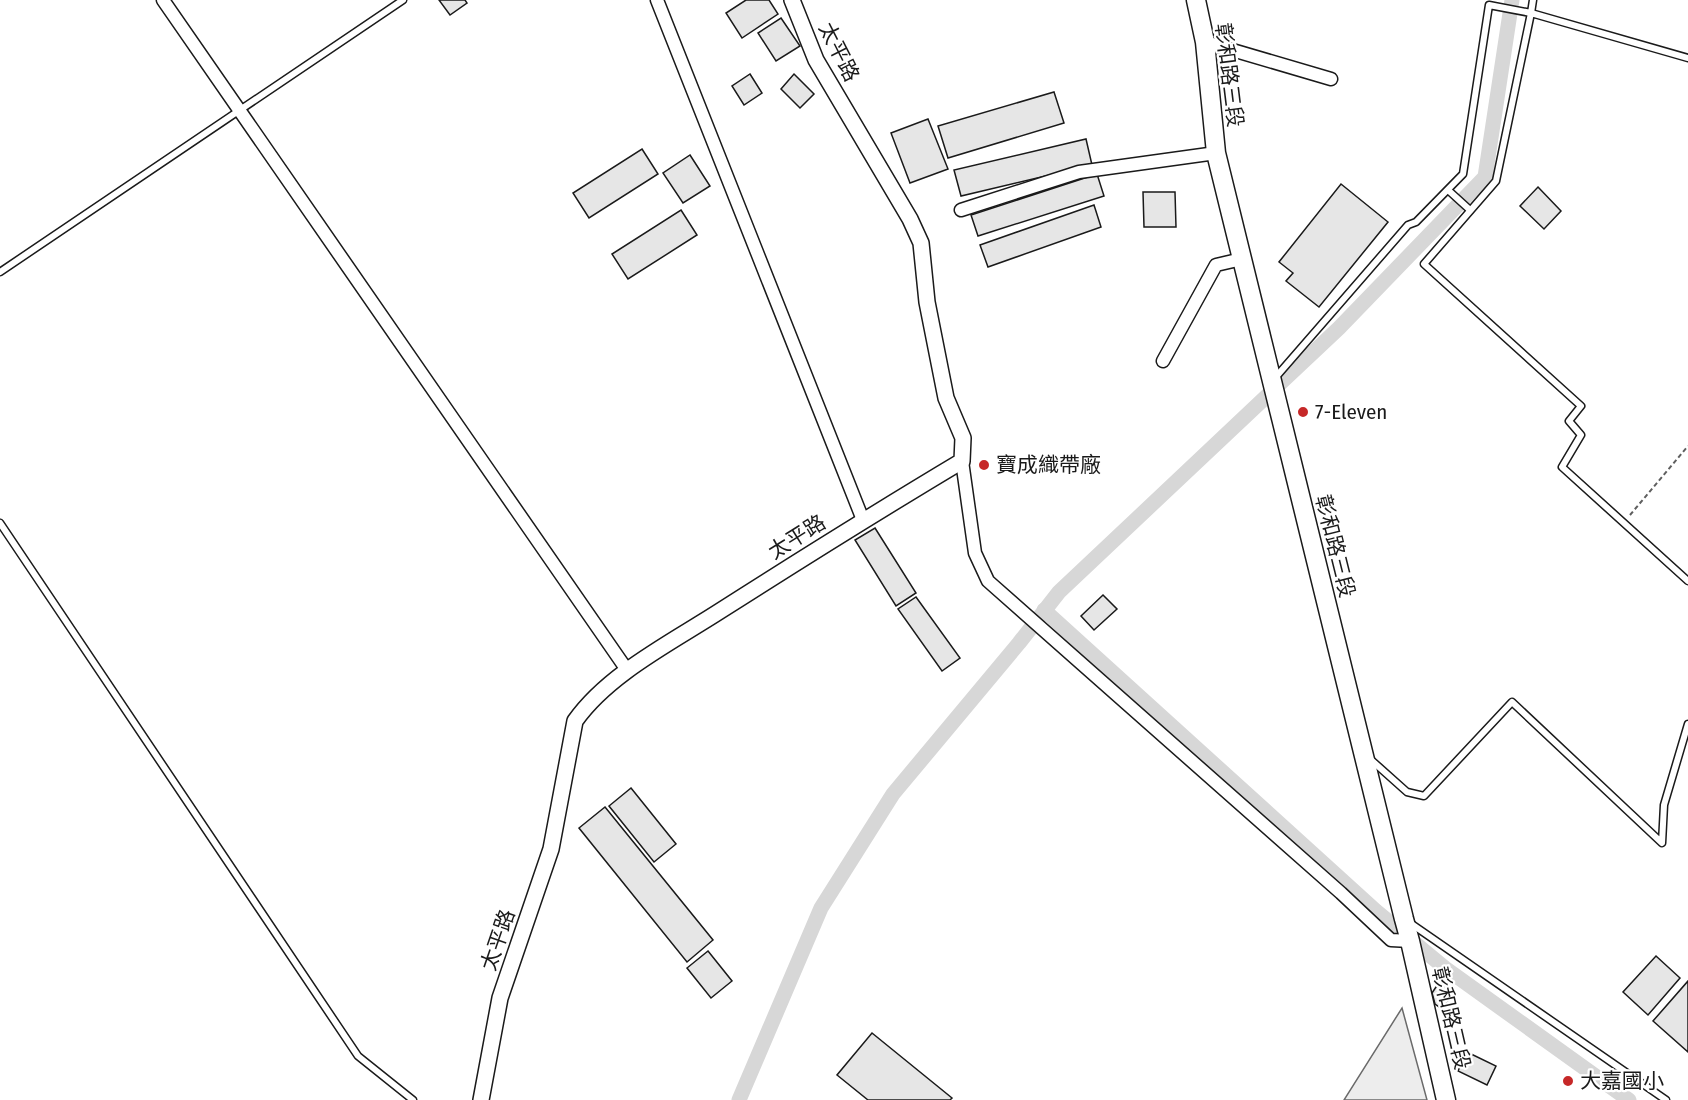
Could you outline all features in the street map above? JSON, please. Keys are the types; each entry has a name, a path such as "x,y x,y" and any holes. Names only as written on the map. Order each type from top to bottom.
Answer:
{"main road":[{"name":"彰和路三段","path":"1196,0 1205,42 1216,153 1410,941 1446,1100"}],"street":[{"path":"163,0 627,670"},
{"path":"657,0 863,520"},
{"name":"太平路","path":"481,1100 500,998 551,849 575,721 584,708 627,670 863,520 962,461 963,438 946,398 927,302 921,243 910,219 816,60 792,0"},
{"path":"1205,42 1332,79"},
{"path":"961,210 1079,172 1216,153"},
{"path":"1163,361 1216,265 1242,259"},
{"path":"962,461 975,553 988,581 1341,893 1391,940 1410,941"}],"lane":[{"path":"0,272 403,0"},
{"path":"1533,0 1496,181 1424,264 1581,406 1569,421 1581,435 1562,466 1688,581"},
{"path":"1271,382 1408,225 1416,222 1462,174 1489,4 1531,13 1688,58"},
{"path":"1448,190 1470,210"},
{"path":"0,523 358,1056 413,1100"},
{"path":"1363,753 1407,792 1424,796 1512,702 1662,843 1664,805 1688,724"},
{"path":"1404,919 1666,1100"}],"path":[{"path":"1624,522 1688,446"}],"shaded area":[{"path":"1402,1008 1427,1100 1344,1100"}],"building":[{"path":"439,0 465,0 467,3 450,15"},
{"path":"746,0 769,0 778,14 742,38 726,13"},
{"path":"781,18 800,46 776,61 758,33"},
{"path":"750,74 762,93 744,105 732,86"},
{"path":"794,74 814,94 800,108 781,89"},
{"path":"1054,92 1064,123 948,158 938,126"},
{"path":"928,119 948,169 910,183 891,133"},
{"path":"1086,139 1092,165 961,196 954,170"},
{"path":"642,149 658,174 589,218 573,193"},
{"path":"690,155 710,186 683,203 663,173"},
{"path":"1097,174 1104,196 978,236 971,215"},
{"path":"1341,184 1388,222 1319,307 1286,281 1293,273 1279,262"},
{"path":"1538,187 1561,211 1544,229 1520,206"},
{"path":"1143,192 1175,192 1176,227 1144,227"},
{"path":"1094,205 1101,227 988,267 980,245"},
{"path":"681,210 697,235 628,279 612,254"},
{"path":"875,528 916,593 896,606 855,540"},
{"path":"1103,595 1117,609 1094,630 1081,616"},
{"path":"916,597 960,658 942,671 898,609"},
{"path":"631,788 676,844 654,862 609,806"},
{"path":"605,807 713,940 687,962 579,828"},
{"path":"708,951 732,981 711,998 687,968"},
{"path":"1656,956 1680,978 1648,1015 1623,992"},
{"path":"1440,981 1455,991 1442,1009 1435,1004 1432,993"},
{"path":"1688,981 1688,1052 1653,1021"},
{"path":"872,1033 952,1098 950,1100 868,1100 837,1075"},
{"path":"1467,1052 1496,1066 1487,1085 1458,1071"}],"waterway":[{"path":"739,1100 821,908 893,794 1059,592 1339,328 1485,177 1512,0"},
{"path":"1044,610 1376,911 1445,968 1629,1100"}],"place":[{"name":"7-Eleven","path":"1303,412"},
{"name":"寶成織帶廠","path":"984,465"},
{"name":"大嘉國小","path":"1568,1081"}]}
